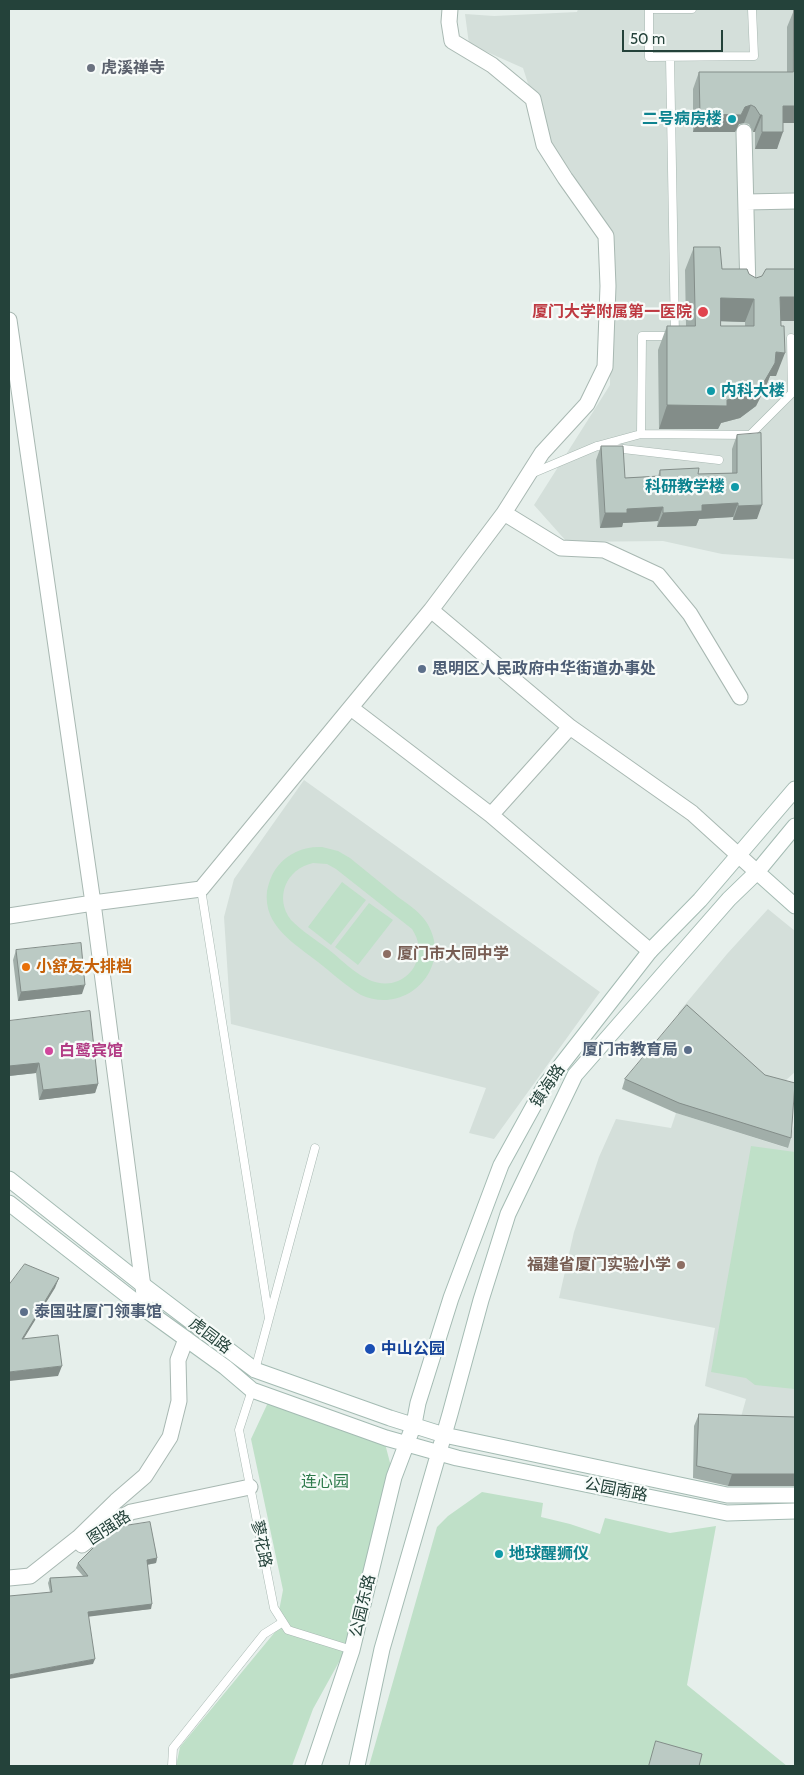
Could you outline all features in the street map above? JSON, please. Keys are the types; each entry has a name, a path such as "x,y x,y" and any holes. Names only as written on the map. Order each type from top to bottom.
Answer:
{"street":[{"path":"9,916 201,889 431,610 504,513 542,453 587,404 605,367 608,286 606,236 544,145 533,99 492,65 452,41 449,22 450,9"},
{"path":"744,132 748,292"},
{"path":"746,202 795,201"},
{"path":"9,320 93,903 146,1310"},
{"path":"504,513 561,548 604,550 658,575 690,614 740,697"},
{"path":"431,610 570,727 692,812 795,906"},
{"path":"351,708 491,815 650,951"},
{"path":"491,815 570,727"},
{"name":"镇海路","path":"407,1444 414,1424 418,1403 452,1298 501,1165 544,1087 650,951 700,900 795,789"},
{"name":"镇海路","path":"438,1453 508,1214 575,1074 729,900 757,872 795,826"},
{"name":"虎园路","path":"9,1179 143,1285 255,1370 444,1435"},
{"name":"虎园路","path":"9,1203 146,1310 225,1367 252,1390 438,1453"},
{"path":"9,1578 30,1576 78,1538 116,1501 146,1476 170,1437 179,1400 178,1360 186,1339"},
{"name":"公园南路","path":"444,1435 727,1495 795,1495"},
{"name":"公园东路","path":"313,1766 352,1650 394,1477 407,1444"},
{"name":"公园南路","path":"438,1453 727,1512 795,1511"},
{"name":"公园东路","path":"357,1766 382,1649 438,1453"},
{"name":"图强路","path":"9,1588 20,1587 43,1577 110,1524 131,1512 250,1487"}],"lane":[{"path":"692,9 649,9 650,56 754,56 752,9"},
{"path":"641,434 642,336 675,336 670,56"},
{"path":"528,474 597,446 641,434 750,434 792,393 790,338"},
{"path":"597,446 719,460"},
{"path":"201,889 269,1318"},
{"path":"255,1370 315,1148"},
{"name":"蓼花路","path":"252,1390 239,1430 274,1608 283,1622"},
{"path":"172,1766 173,1748 264,1634 283,1622 288,1630 352,1650"}],"shaded area":[{"name":"厦门大学附属第一医院","path":"578,9 795,9 795,559 722,554 663,541 567,542 534,505 610,385 611,239 572,173 554,148 533,99 523,68 469,44 465,14 494,16 577,12"},
{"name":"厦门市大同中学","path":"304,780 600,992 494,1139 469,1133 486,1088 231,1024 224,917 234,879"},
{"path":"768,909 795,931 795,1072 776,1089 678,1013 727,954"},
{"name":"福建省厦门实验小学","path":"676,1113 787,1148 795,1122 795,1423 739,1424 746,1399 705,1386 715,1328 559,1298 574,1232 599,1157 616,1119 671,1128"}],"green space":[{"path":"316,847 338,851 350,858 414,908 427,923 434,940 435,956 430,971 421,983 409,993 395,999 378,1000 361,995 344,984 290,940 275,924 267,903 267,891 272,875 287,857 303,849","holes":["313,863 327,864 412,929 418,942 419,951 412,970 403,978 388,983 378,983 369,980 351,969 291,920 283,903 283,894 290,878 304,866"]},
{"path":"342,882 366,900 331,945 308,927"},
{"path":"369,903 393,920 358,965 335,947"},
{"path":"751,1146 795,1152 795,1389 755,1385 746,1378 711,1372"},
{"name":"连心园","path":"272,1394 382,1432 395,1482 345,1651 313,1709 292,1766 176,1766 180,1747 275,1632 283,1590 251,1439"},
{"path":"482,1492 543,1503 541,1517 600,1534 605,1518 670,1533 716,1526 687,1685 787,1766 369,1766 437,1527 448,1516"}],"building":[{"path":"794,10 795,106 783,106 783,132 762,132 762,115 751,105 745,107 741,115 700,114 699,72 793,72"},
{"path":"694,247 720,247 722,269 747,269 749,274 756,278 762,276 766,269 795,269 795,297 780,297 781,326 784,326 785,353 776,352 775,363 764,382 749,394 727,400 727,406 667,405 667,326 695,326","holes":["721,298 754,299 754,326 721,326"]},
{"name":"科研教学楼","path":"761,433 762,505 738,506 738,503 702,505 702,511 663,513 663,507 627,509 627,513 605,513 601,446 623,446 625,478 660,476 660,470 699,468 698,474 737,473 737,435"},
{"path":"81,943 85,985 21,992 16,950"},
{"name":"厦门市教育局","path":"687,1005 765,1075 795,1083 791,1138 679,1103 625,1079"},
{"name":"白鹭宾馆","path":"90,1011 98,1084 43,1090 39,1063 9,1066 9,1021"},
{"path":"25,1264 59,1278 22,1339 58,1335 62,1366 9,1372 9,1285"},
{"path":"699,1414 795,1417 795,1474 732,1474 697,1466"},
{"path":"150,1522 157,1558 147,1560 152,1604 88,1612 95,1659 9,1675 9,1596 52,1592 50,1578 88,1576 78,1563 105,1536 117,1527"},
{"path":"656,1741 702,1754 699,1766 649,1766"}],"place":[{"name":"虎溪禅寺","path":"91,68"},
{"name":"二号病房楼","path":"732,119"},
{"name":"厦门大学附属第一医院","path":"703,312"},
{"name":"内科大楼","path":"711,391"},
{"name":"科研教学楼","path":"735,487"},
{"name":"思明区人民政府中华街道办事处","path":"422,669"},
{"name":"厦门市大同中学","path":"387,954"},
{"name":"小舒友大排档","path":"26,967"},
{"name":"厦门市教育局","path":"688,1050"},
{"name":"白鹭宾馆","path":"49,1051"},
{"name":"福建省厦门实验小学","path":"681,1265"},
{"name":"泰国驻厦门领事馆","path":"24,1312"},
{"name":"中山公园","path":"370,1349"},
{"name":"地球醒狮仪","path":"499,1554"}]}
